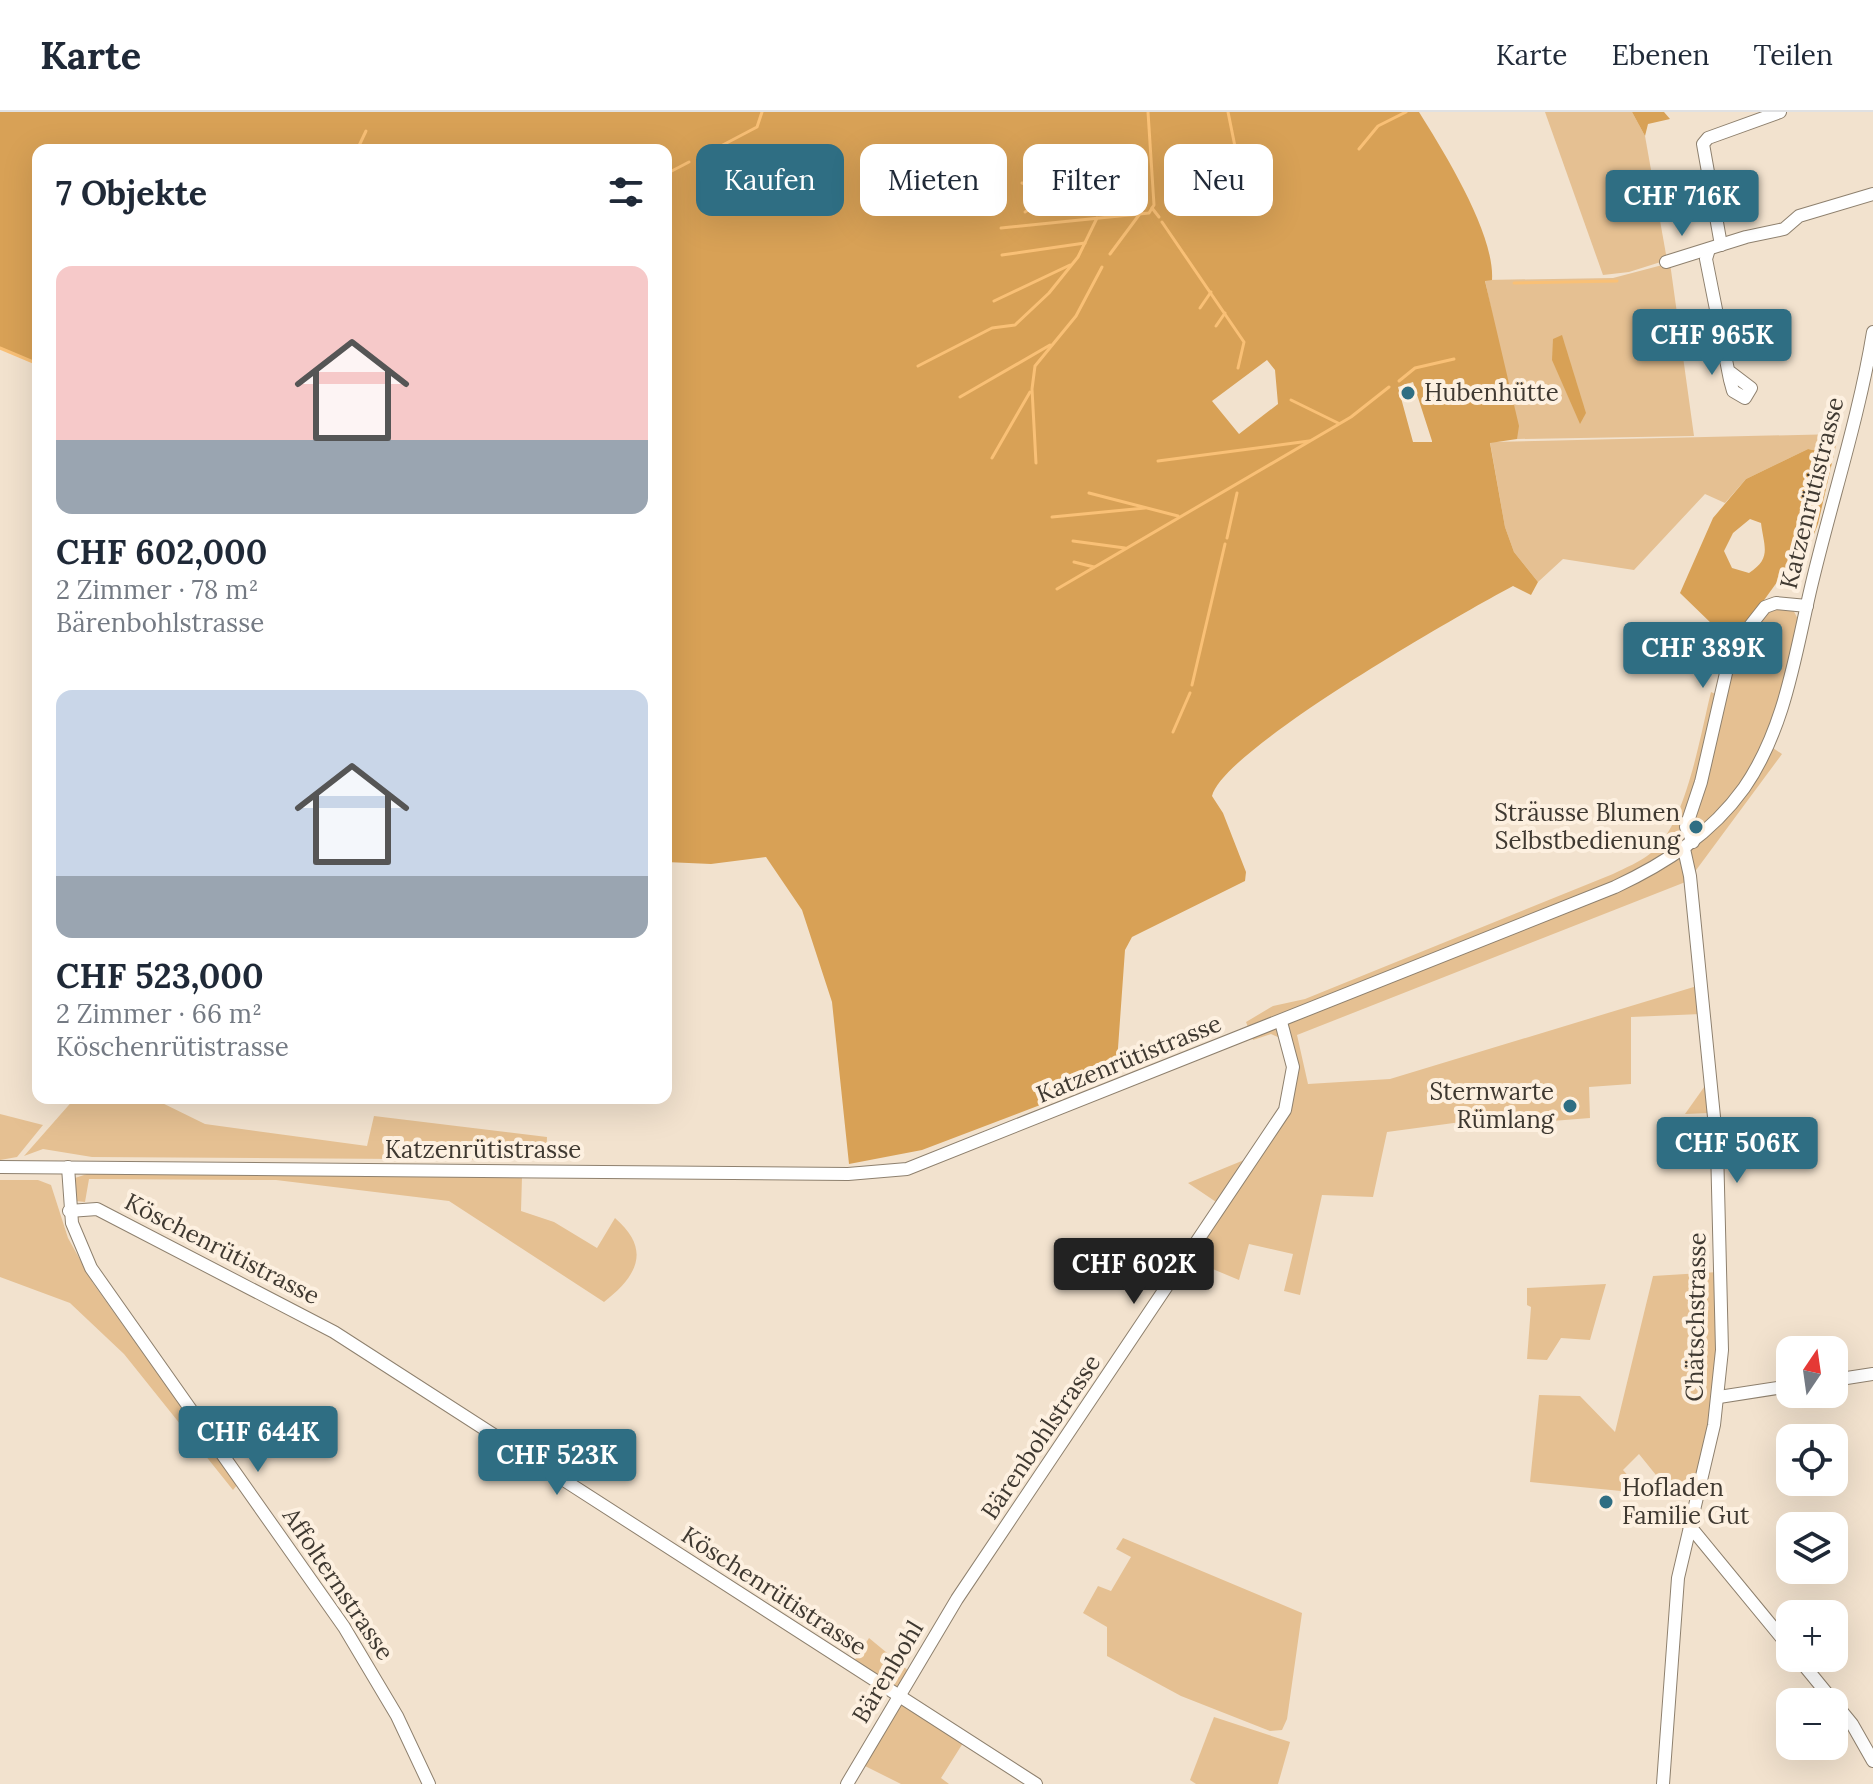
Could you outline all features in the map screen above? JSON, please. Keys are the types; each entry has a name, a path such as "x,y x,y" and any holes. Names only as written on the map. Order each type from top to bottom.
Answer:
{"street":[{"path":"1730,372 1706,259 1715,247 1703,144 1708,138 1780,112"},
{"path":"1666,262 1784,229 1799,216 1873,194"},
{"name":"Katzenrütistrasse","path":"0,1167 884,1172 926,1164 1615,887 1689,845 1729,807 1765,749 1783,702 1873,332"},
{"name":"Chätschstrasse","path":"1663,1784 1674,1614 1688,1524 1719,1397 1722,1304 1717,1147 1686,827 1734,649 1765,607 1776,603 1807,606"},
{"name":"Bärenbohlstrasse","path":"969,1583 1285,1110 1293,1067 1281,1022"},
{"name":"Affolternstrasse","path":"68,1167 69,1211 75,1235 91,1268 344,1627 397,1716 429,1784"},
{"name":"Köschenrütistrasse","path":"69,1211 97,1209 334,1332 898,1698 1036,1784"},
{"path":"1848,1378 1873,1374"},
{"path":"1719,1397 1776,1388"},
{"path":"1688,1524 1776,1631"},
{"name":"Bärenbohl","path":"847,1784 969,1583"},
{"path":"1809,1672 1852,1724 1873,1761"}],"shaded area":[{"path":"0,112 1419,112 1466,194 1491,261 1492,280 1485,281 1519,426 1517,439 1490,443 1505,527 1514,552 1538,582 1531,595 1513,586 1398,652 1299,716 1256,747 1226,775 1212,796 1223,813 1246,872 1245,881 1132,937 1125,950 1116,1076 922,1150 849,1164 832,1002 802,910 766,857 711,864 672,862 672,144 32,144 32,362 0,348","holes":["1267,360 1275,370 1278,404 1239,434 1212,401","1413,382 1432,442 1413,442 1398,387"]},
{"path":"1545,112 1632,112 1645,136 1667,260 1629,272 1603,275"},
{"path":"1632,112 1664,112 1670,119 1648,124 1645,136"},
{"path":"1670,263 1694,436 1517,439 1513,395 1502,362 1485,280 1613,278"},
{"path":"1562,335 1586,413 1580,424 1552,360 1553,339"},
{"path":"1839,434 1834,454 1808,449 1746,479 1725,503 1705,494 1634,570 1563,559 1538,582 1514,552 1505,527 1490,442"},
{"path":"1808,449 1834,454 1818,524 1798,575 1785,571 1736,639 1714,626 1680,593 1713,518 1746,479","holes":["1750,519 1761,523 1765,545 1761,562 1749,573 1732,568 1724,551 1733,533"]},
{"path":"1774,607 1792,608 1799,621 1782,695 1764,742 1782,754 1688,881 1297,1035 1308,1084 1390,1079 1697,986 1701,1014 1631,1017 1631,1084 1589,1087 1590,1118 1516,1124 1513,1115 1387,1132 1373,1197 1322,1195 1300,1295 1284,1291 1293,1254 1249,1244 1239,1280 1203,1265 1195,1253 1225,1208 1188,1183 1249,1158 1278,1112 1288,1067 1280,1038 1271,1034 1253,1040 1246,1022 1273,1006 1305,999 1613,874 1651,853 1674,822 1682,801 1711,692 1722,697 1729,673 1748,633 1756,621"},
{"path":"1707,1083 1710,1113 1685,1114"},
{"path":"70,1104 164,1104 205,1124 367,1146 374,1116 547,1137 546,1160 92,1157 43,1149 24,1156"},
{"path":"0,1114 43,1125 17,1157 0,1160"},
{"path":"90,1173 522,1177 521,1211 554,1222 597,1248 615,1218 634,1241 636,1262 625,1282 604,1302 449,1201 276,1180 89,1179 85,1202 76,1201 75,1178"},
{"path":"0,1180 38,1180 51,1185 68,1238 93,1283 237,1485 233,1490 124,1354 70,1303 0,1277"},
{"path":"1718,1272 1716,1398 1694,1491 1660,1480 1639,1454 1623,1470 1637,1486 1631,1492 1530,1482 1539,1395 1580,1396 1615,1432 1653,1276"},
{"path":"1606,1284 1590,1340 1561,1338 1547,1360 1527,1359 1531,1307 1527,1305 1527,1288"},
{"path":"1123,1538 1302,1613 1287,1719 1282,1730 1270,1731 1181,1696 1107,1656 1107,1627 1083,1613 1098,1586 1111,1591 1131,1557 1116,1549"},
{"path":"869,1638 910,1672 898,1692 853,1663"},
{"path":"900,1703 963,1743 941,1778 949,1784 901,1784 863,1765"},
{"path":"1214,1717 1290,1742 1278,1784 1196,1784 1190,1780"}],"waterway":[{"path":"725,144 757,127 762,112"},
{"path":"1001,228 1149,213 1154,205 1148,112"},
{"path":"1228,112 1234,144"},
{"path":"1359,149 1378,126 1406,112"},
{"path":"360,144 366,131"},
{"path":"672,171 689,162"},
{"path":"1152,208 1159,217"},
{"path":"1110,254 1138,216"},
{"path":"918,366 992,328 1015,325 1049,293 1078,257 1097,218"},
{"path":"1162,222 1244,342 1238,368"},
{"path":"1002,255 1085,243"},
{"path":"994,301 1070,265"},
{"path":"1036,463 1032,389 1035,366 1076,316 1102,267"},
{"path":"1514,283 1617,281"},
{"path":"1200,308 1211,292"},
{"path":"1216,326 1225,313"},
{"path":"960,397 1050,345"},
{"path":"0,348 32,361"},
{"path":"1399,381 1415,368 1454,359"},
{"path":"1057,589 1351,417 1389,387"},
{"path":"992,458 1030,392"},
{"path":"1291,400 1338,423"},
{"path":"1158,461 1309,441"},
{"path":"1089,493 1178,516"},
{"path":"1227,538 1237,493"},
{"path":"1052,517 1145,508"},
{"path":"1073,541 1125,548"},
{"path":"1192,685 1225,544"},
{"path":"1074,562 1094,567"},
{"path":"1173,732 1190,693"}],"place":[{"name":"Hubenhütte","path":"1408,393"},
{"name":"Sträusse Blumen Selbstbedienung","path":"1696,827"},
{"name":"Sternwarte Rümlang","path":"1570,1106"},
{"name":"Hofladen Familie Gut","path":"1606,1502"}]}
